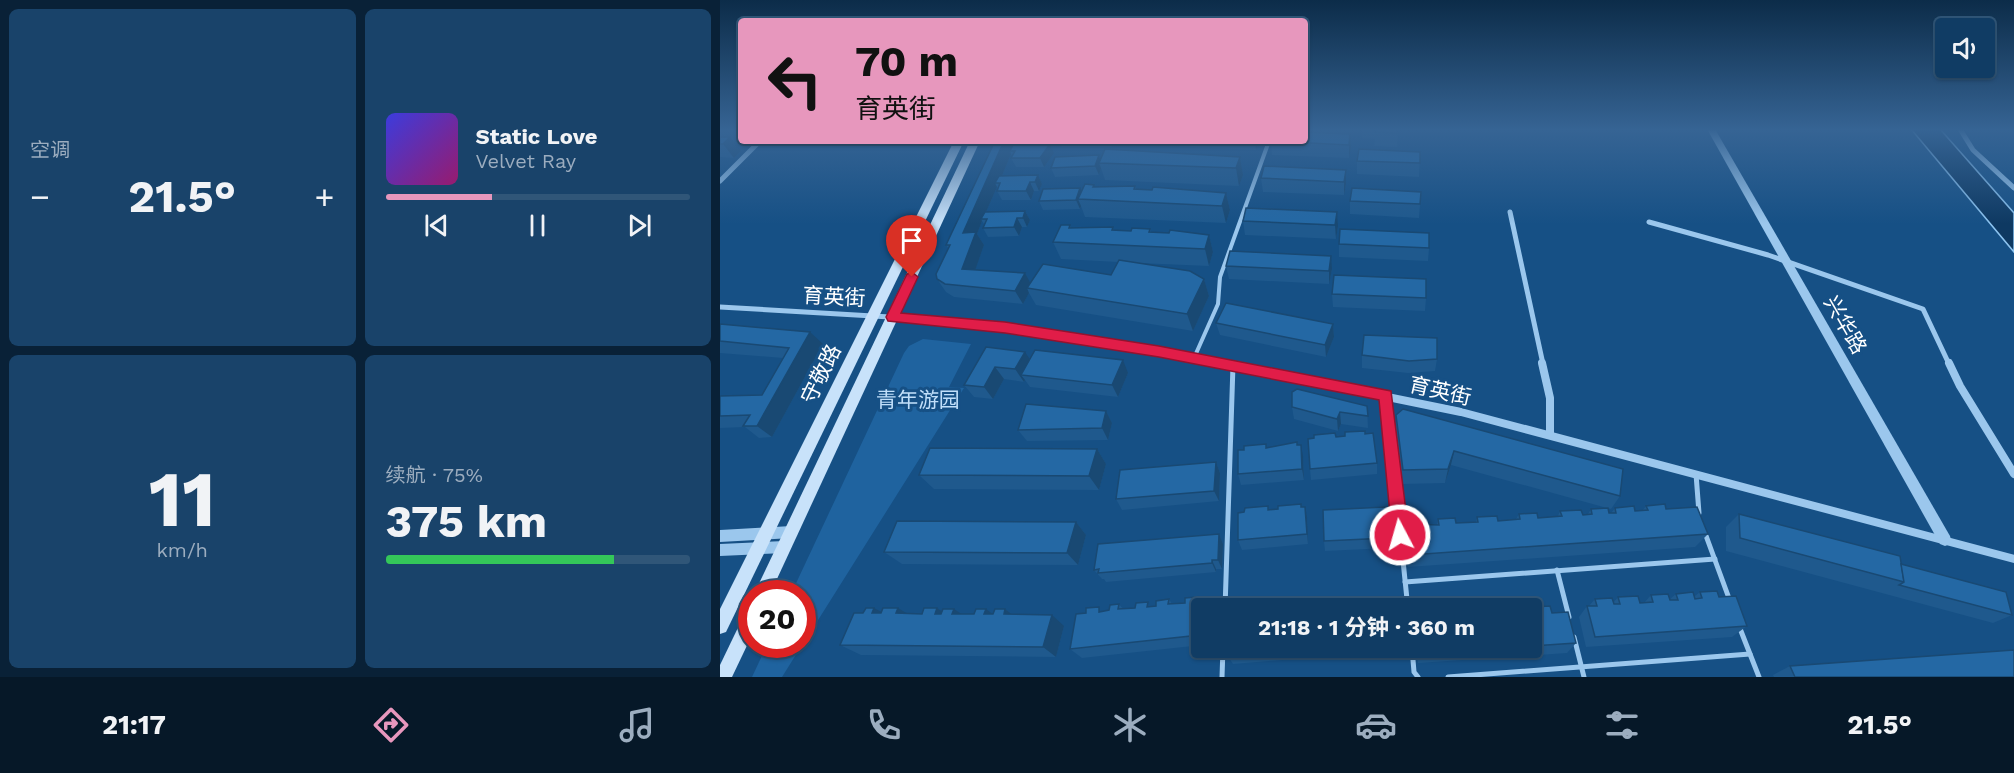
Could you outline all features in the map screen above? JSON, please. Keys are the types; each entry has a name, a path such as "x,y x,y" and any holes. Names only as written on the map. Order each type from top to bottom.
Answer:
{"main road":[{"name":"守敬路","path":"720,626 949,161"},
{"name":"守敬路","path":"769,580 966,161"},
{"path":"723,677 738,645"}],"street":[{"path":"720,181 740,161"},
{"name":"兴华路","path":"1730,161 1945,540"},
{"path":"1984,161 2014,188"},
{"path":"1510,212 1550,398 1550,435"},
{"path":"1648,222 1786,261 1923,309 1960,386 2014,474"},
{"name":"育英街","path":"720,307 893,317 1005,327 1233,365 1386,396 1550,435 2014,559"},
{"path":"720,536 791,532"},
{"path":"720,550 784,547"}],"lane":[{"path":"1194,358 1218,304 1220,277 1262,161"},
{"path":"1225,598 1233,365"},
{"path":"1386,396 1407,598"},
{"path":"1696,474 1699,517"},
{"path":"1703,528 1734,612"},
{"path":"1405,582 1715,559"},
{"path":"1557,570 1584,677"},
{"path":"1738,623 1759,677"},
{"path":"1448,677 1750,654"},
{"path":"1222,677 1223,658"},
{"path":"1413,658 1414,672 1418,677"}],"green space":[{"name":"青年游园","path":"923,339 971,344 949,387 964,388 816,623 816,580 798,580 909,346"},
{"path":"761,658 794,658 782,677 752,677"}],"shaded area":[{"path":"1937,161 1968,161 2014,213 2014,252"}],"building":[{"path":"986,161 995,161 963,233 976,232 962,269 1025,273 1015,291 945,284 937,279 936,274 950,245 946,245"},
{"path":"1054,161 1097,161 1095,166 1051,168"},
{"path":"1100,161 1239,161 1236,168 1099,163"},
{"path":"1357,161 1420,161 1420,163"},
{"path":"1264,166 1346,170 1344,182 1261,178"},
{"path":"1038,175 1035,182 1030,182 1026,191 997,191 1000,183 995,183 999,176"},
{"path":"1085,184 1094,185 1093,187 1135,186 1134,189 1152,190 1153,187 1226,193 1222,206 1078,199"},
{"path":"1080,188 1076,200 1039,201 1043,189"},
{"path":"1352,188 1421,192 1420,204 1350,201"},
{"path":"1246,208 1337,212 1335,225 1243,221"},
{"path":"1025,211 1023,218 1017,218 1014,227 983,228 987,219 981,219 985,212"},
{"path":"1061,225 1070,225 1069,228 1113,227 1112,230 1131,231 1132,228 1150,229 1149,232 1169,233 1170,230 1209,235 1205,249 1053,242"},
{"path":"1340,229 1429,233 1429,248 1339,244"},
{"path":"1230,251 1331,256 1329,271 1226,266"},
{"path":"1119,260 1190,271 1204,279 1187,314 1027,288 1043,264 1111,275"},
{"path":"1334,275 1426,279 1426,298 1332,294"},
{"path":"1226,303 1333,324 1325,345 1216,323"},
{"path":"720,324 810,332 757,426 743,426 750,415 720,416 720,396 762,395 789,348 720,341"},
{"path":"1364,335 1437,338 1437,359 1409,361 1362,355"},
{"path":"986,347 1025,352 1015,369 995,367 984,387 964,385"},
{"path":"1035,350 1123,360 1112,385 1021,375"},
{"path":"1297,389 1367,406 1368,416 1340,412 1337,419 1292,407 1292,392"},
{"path":"1026,404 1106,411 1102,428 1018,430"},
{"path":"1403,409 1623,469 1620,496 1454,451 1448,469 1403,470 1396,415"},
{"path":"1365,431 1365,434 1373,433 1377,463 1310,469 1308,439 1314,438 1314,435 1335,433 1336,437 1345,436 1345,432"},
{"path":"1297,442 1297,445 1301,445 1302,469 1238,474 1238,450 1244,450 1244,446 1266,444 1266,448"},
{"path":"930,448 1097,449 1089,476 919,475"},
{"path":"1216,462 1214,491 1116,499 1120,470"},
{"path":"1301,504 1301,507 1305,507 1307,534 1238,540 1238,513 1244,512 1245,508 1268,506 1268,510 1278,509 1278,506"},
{"path":"1665,504 1666,509 1697,507 1708,534 1410,555 1407,524 1439,525 1438,519 1455,518 1456,523 1478,522 1477,517 1497,516 1498,521 1520,519 1519,514 1537,513 1538,518 1562,516 1560,511 1581,510 1583,515 1592,514 1591,509 1608,508 1609,513 1616,513 1615,508 1634,506 1635,511 1648,510 1646,506"},
{"path":"1386,507 1388,538 1324,541 1323,510"},
{"path":"1739,514 1900,556 1904,582 1740,538"},
{"path":"897,521 1076,522 1067,553 884,552"},
{"path":"1219,534 1218,560 1212,560 1212,563 1098,573 1099,569 1094,570 1098,544"},
{"path":"1901,564 2006,592 2012,615 1899,585 1904,582"},
{"path":"1717,591 1719,597 1736,596 1747,626 1595,637 1587,606 1597,606 1595,599 1612,598 1614,604 1620,604 1618,597 1638,596 1640,603 1653,602 1651,595 1668,594 1670,600 1678,600 1676,594 1693,592 1695,599 1702,598 1700,592"},
{"path":"1196,597 1191,598 1191,636 1070,649 1076,614 1086,613 1086,608 1099,607 1099,612 1109,610 1110,605 1119,604 1118,609 1135,608 1136,603 1148,602 1147,607 1156,606 1156,601 1169,599 1168,604 1185,603 1185,598"},
{"path":"1542,606 1550,606 1552,613 1568,612 1576,643 1542,645"},
{"path":"866,608 874,608 872,613 881,613 883,608 898,608 896,613 922,614 924,608 937,608 935,614 941,614 943,609 954,609 952,614 974,614 976,609 986,609 984,614 993,614 995,609 1005,609 1004,614 1052,615 1043,647 840,645 854,613 863,613"},
{"path":"2014,650 2014,677 1795,677 1790,666"}],"route":[{"path":"912,277 893,317 1005,327 1159,351 1310,379 1386,396 1400,535"}]}
